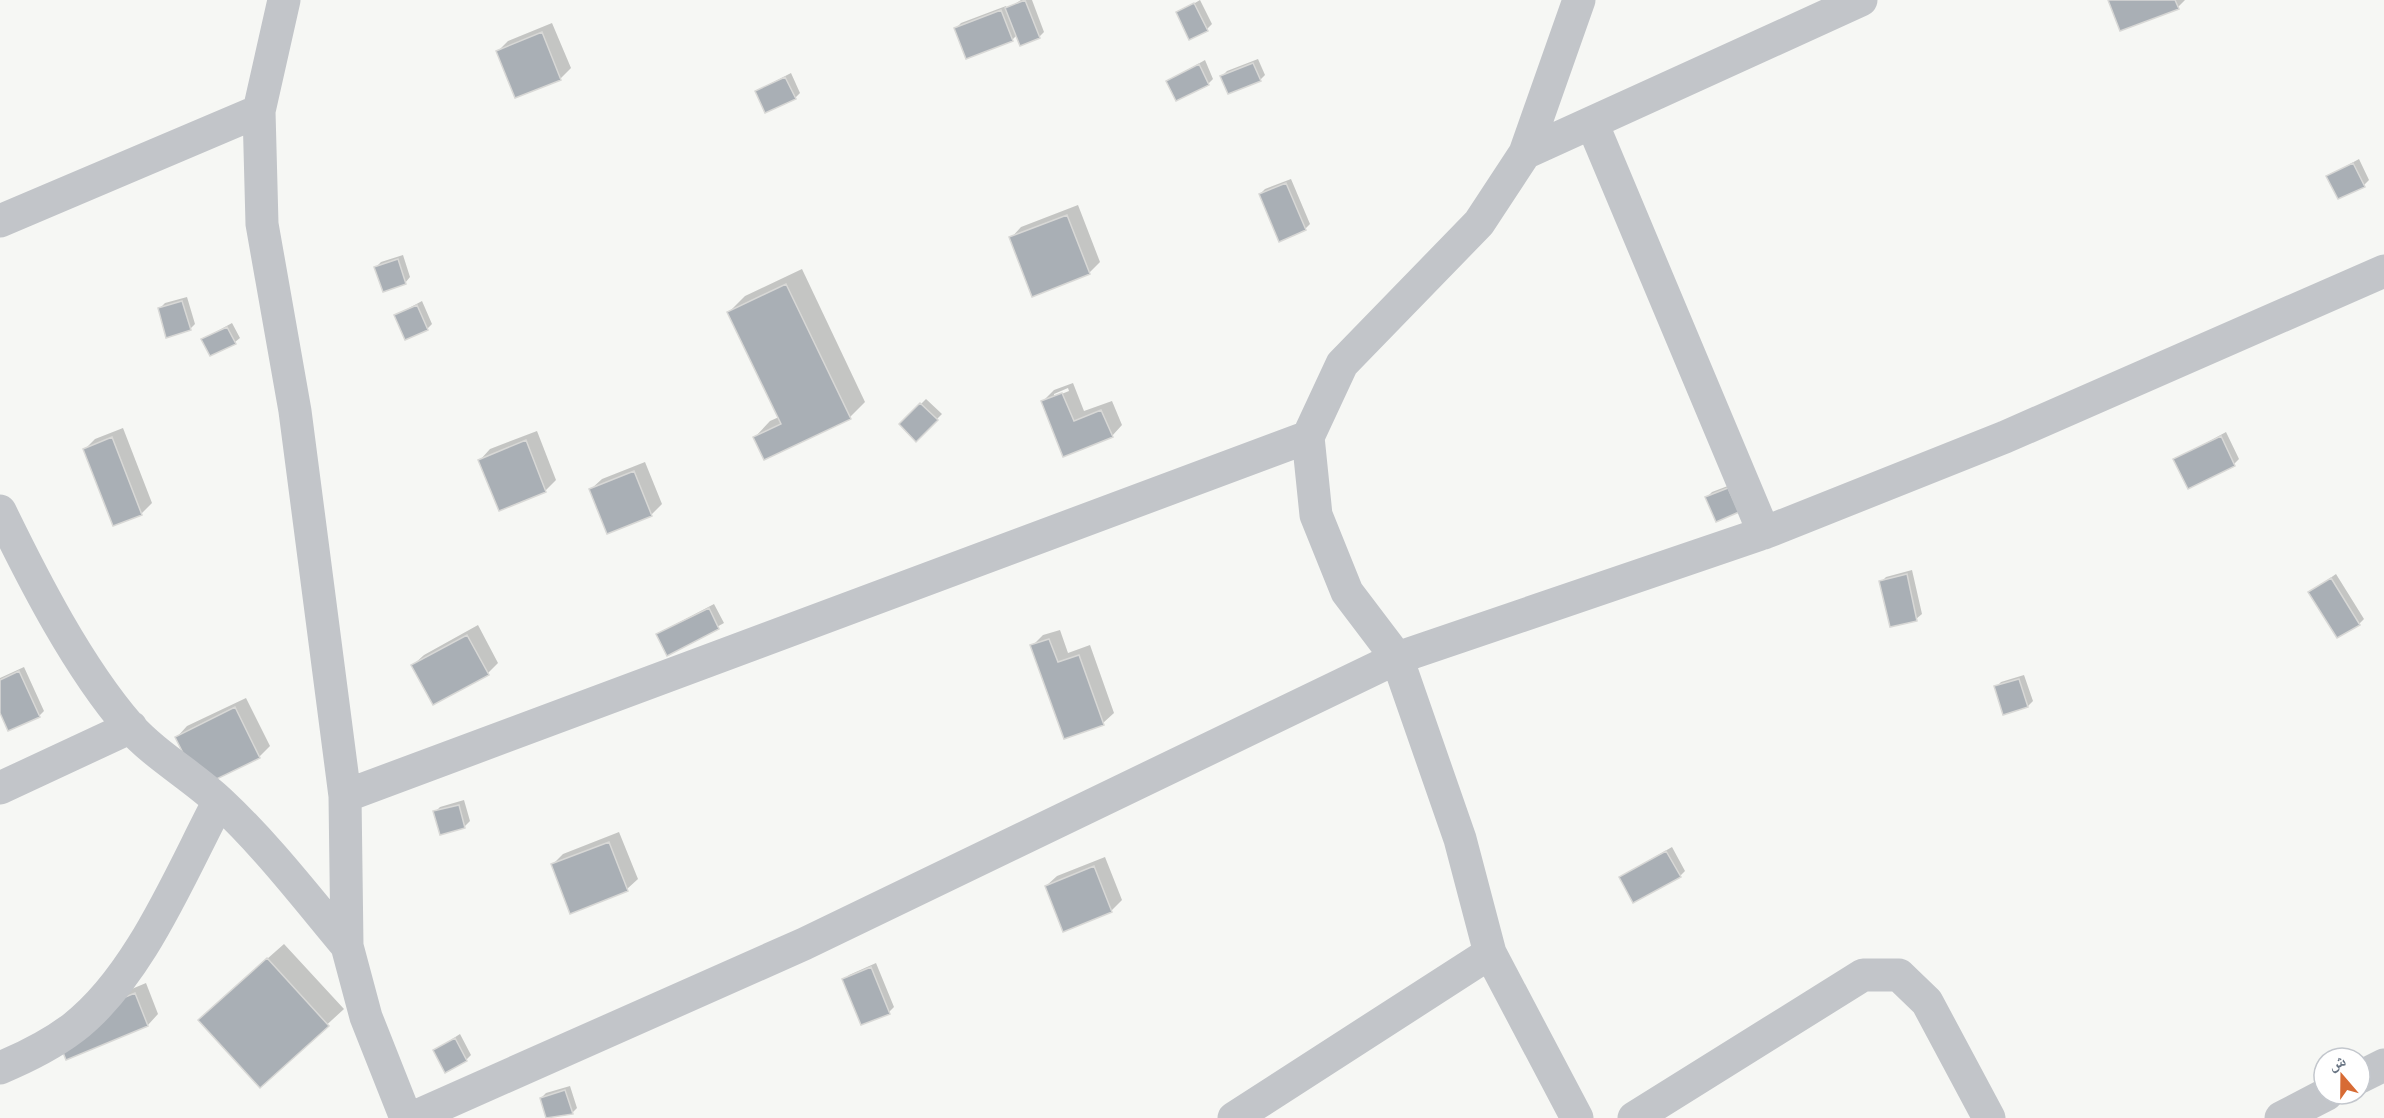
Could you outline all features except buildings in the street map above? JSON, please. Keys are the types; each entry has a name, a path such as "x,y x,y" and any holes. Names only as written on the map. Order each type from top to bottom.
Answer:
{"street":[{"path":"284,0 259,111 262,224 295,411 345,796 348,945 366,1017 406,1118"},
{"path":"1577,1118 1490,952 1460,838 1397,658 1347,592 1316,515 1308,437 1342,364 1479,223 1525,153 1579,0"},
{"path":"1525,153 1861,0"},
{"path":"0,221 259,111"},
{"path":"1592,123 1764,533"},
{"path":"412,1118 804,944 1397,658 1764,533 2005,437 2384,271"},
{"path":"345,796 1308,437"},
{"path":"0,511 90,672 131,727 163,758 219,801 261,844 348,945"},
{"path":"0,788 131,727"},
{"path":"0,1068 72,1029 109,995 141,948 219,801"},
{"path":"1234,1118 1490,952"},
{"path":"1634,1118 1863,975 1899,975 1927,1002 1989,1118"},
{"path":"2281,1118 2312,1102"}]}
